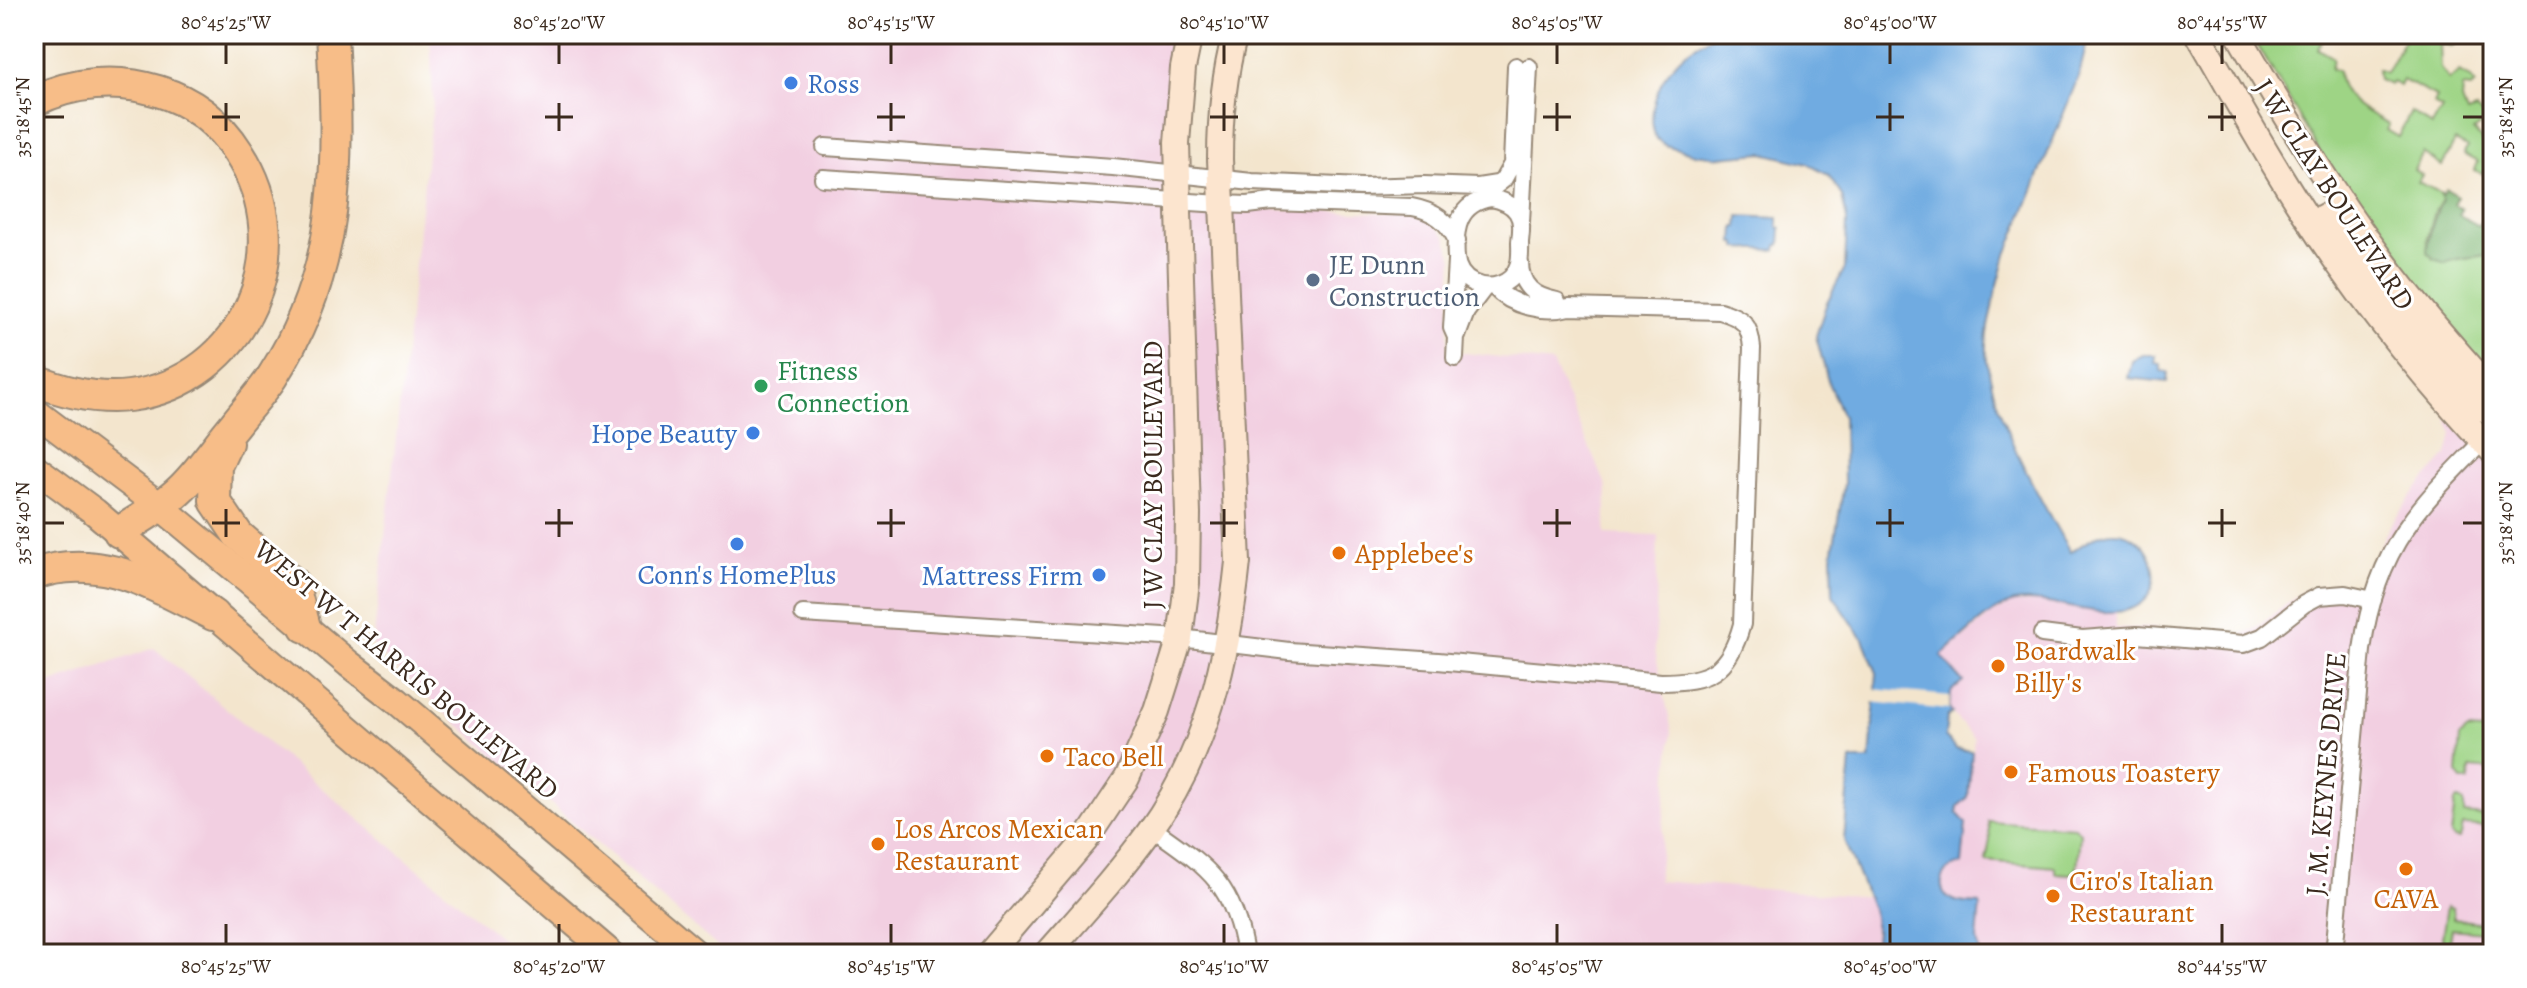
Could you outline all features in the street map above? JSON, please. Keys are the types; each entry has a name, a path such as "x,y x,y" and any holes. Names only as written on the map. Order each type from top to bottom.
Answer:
{"highway":[{"path":"119,532 160,506 184,486 270,379 292,342 322,267 331,222 336,171 332,34"},
{"path":"34,101 78,86 117,83 144,86 195,107 230,139 244,161 261,202 266,246 259,286 243,322 219,351 183,380 129,396 101,397 71,393 34,380"},
{"path":"241,416 216,466 215,501 238,535 293,583 305,627"},
{"path":"34,574 69,567 115,570 141,579 213,615"}],"main road":[{"name":"WEST W T HARRIS BOULEVARD","path":"34,411 160,506 696,954"},
{"path":"34,467 119,532 611,954"}],"street":[{"name":"J W CLAY BOULEVARD","path":"989,954 1085,841 1127,778 1157,711 1180,638 1187,583 1188,527 1177,172 1179,102 1190,34"},
{"path":"1047,954 1120,870 1171,798 1197,746 1216,693 1227,644 1238,562 1220,126 1235,34"},
{"name":"J W CLAY BOULEVARD","path":"2198,34 2302,210 2359,292 2431,385 2490,440"},
{"name":"J W CLAY BOULEVARD","path":"2238,34 2345,208 2412,299 2493,392"},
{"path":"1456,337 1452,328 1458,224 1461,214 1508,174 1512,164 1522,66 1522,280 1535,295 1569,307"},
{"path":"803,614 1180,638 1661,682 1683,682 1705,677 1724,665 1736,647 1742,624 1751,335 1735,316 1720,311 1569,307 1558,310 1532,307 1502,296 1490,287 1472,283 1464,276 1452,230 1445,221 1425,209 1272,202 1248,205 1177,172 825,147"},
{"path":"2265,148 2314,203 2425,347 2473,402 2493,414"},
{"path":"823,178 1178,202 1221,192 1424,185 1478,187 1497,184"},
{"path":"1477,200 1502,200 1519,214 1521,224"},
{"path":"1455,358 1456,337 1466,312 1490,287 1513,276 1520,259"},
{"name":"J. M. KEYNES DRIVE","path":"2334,954 2362,650 2373,600 2391,554 2415,515 2490,440"},
{"path":"2042,634 2082,639 2137,635 2243,644 2262,637 2319,596 2345,594 2373,600"},
{"path":"1152,828 1190,854 1217,879 1235,910 1245,954"}],"shaded area":[{"path":"430,34 1183,34 1170,209 1408,214 1431,222 1446,236 1453,259 1447,351 1552,363 1607,487 1605,534 1658,536 1655,650 1672,731 1658,881 1868,897 1875,921 1874,954 726,954 445,713 373,646 433,101"},
{"path":"2446,416 2493,465 2493,954 1980,954 1977,945 1980,904 1953,900 1945,894 1942,886 1942,876 1946,870 1955,864 1962,864 1958,806 1968,797 1974,738 1949,710 1951,692 1941,656 1992,614 2012,603 2039,602 2085,610 2116,611 2116,628 2238,636 2253,630 2305,590 2331,585 2361,585 2391,524 2420,485 2447,456 2452,433"},
{"path":"154,648 520,954 34,954 34,689"}],"green space":[{"path":"2251,34 2325,34 2318,49 2333,58 2331,69 2338,70 2343,89 2356,104 2389,124 2386,130 2398,137 2411,112 2432,126 2442,109 2433,104 2436,97 2403,80 2400,86 2378,80 2377,69 2386,73 2405,38 2400,34 2421,37 2424,34 2442,34 2455,39 2453,46 2440,44 2441,68 2449,81 2459,72 2475,84 2471,88 2463,87 2462,100 2467,113 2476,110 2483,116 2482,124 2473,131 2493,152 2493,170 2492,173 2485,170 2482,174 2475,170 2478,162 2464,154 2467,147 2455,141 2442,166 2423,153 2414,170 2422,175 2418,182 2441,193 2442,200 2435,211 2427,241 2445,263 2493,253 2493,378 2423,296 2322,156"},
{"path":"2446,189 2458,196 2454,204 2462,209 2459,215 2479,226 2493,201 2493,253 2445,263 2427,252 2430,232 2442,200 2441,193"},
{"path":"2468,730 2493,732 2493,770 2470,768 2469,781 2462,781 2457,774 2460,737"},
{"path":"2457,800 2464,802 2464,814 2493,817 2493,827 2463,825 2459,839 2454,838 2451,835"},
{"path":"1988,821 2075,827 2080,833 2077,869 2071,874 2055,873 2055,867 1986,861 1990,840"},
{"path":"2447,906 2453,908 2453,919 2493,924 2493,933 2452,929 2450,941 2444,942"}],"water":[{"path":"1714,34 2089,34 2079,75 2004,262 1989,320 1986,353 2007,431 2070,552 2102,534 2126,534 2145,548 2154,570 2154,582 2141,603 2128,610 2097,611 2030,601 2006,605 1986,617 1941,656 1963,682 1951,692 1949,709 1952,713 1947,717 1945,737 1956,749 1972,751 1968,797 1958,806 1957,813 1966,823 1962,864 1945,873 1942,885 1943,891 1953,900 1980,904 1977,940 1980,954 1874,954 1876,930 1873,911 1844,840 1851,760 1870,760 1877,673 1863,639 1833,595 1832,556 1844,484 1843,416 1829,385 1816,336 1827,302 1845,268 1847,220 1842,196 1828,175 1808,164 1763,153 1719,157 1695,154 1665,145 1656,138 1652,116 1662,83 1682,56"},
{"path":"1739,216 1778,218 1780,245 1776,250 1737,248 1737,243 1734,243 1735,227 1738,227"},
{"path":"2143,355 2156,355 2155,363 2161,364 2161,371 2168,372 2167,382 2128,378 2132,361"}],"pier":[{"path":"1872,689 1950,696 1949,710 1871,702"}],"place":[{"name":"Ross","path":"791,83"},
{"name":"JE Dunn Construction","path":"1313,280"},
{"name":"Fitness Connection","path":"761,386"},
{"name":"Hope Beauty","path":"753,433"},
{"name":"Conn's HomePlus","path":"737,544"},
{"name":"Applebee's","path":"1339,553"},
{"name":"Mattress Firm","path":"1099,575"},
{"name":"Boardwalk Billy's","path":"1998,666"},
{"name":"Taco Bell","path":"1047,756"},
{"name":"Famous Toastery","path":"2011,772"},
{"name":"Los Arcos Mexican Restaurant","path":"878,844"},
{"name":"CAVA","path":"2406,869"},
{"name":"Ciro's Italian Restaurant","path":"2053,896"}]}
